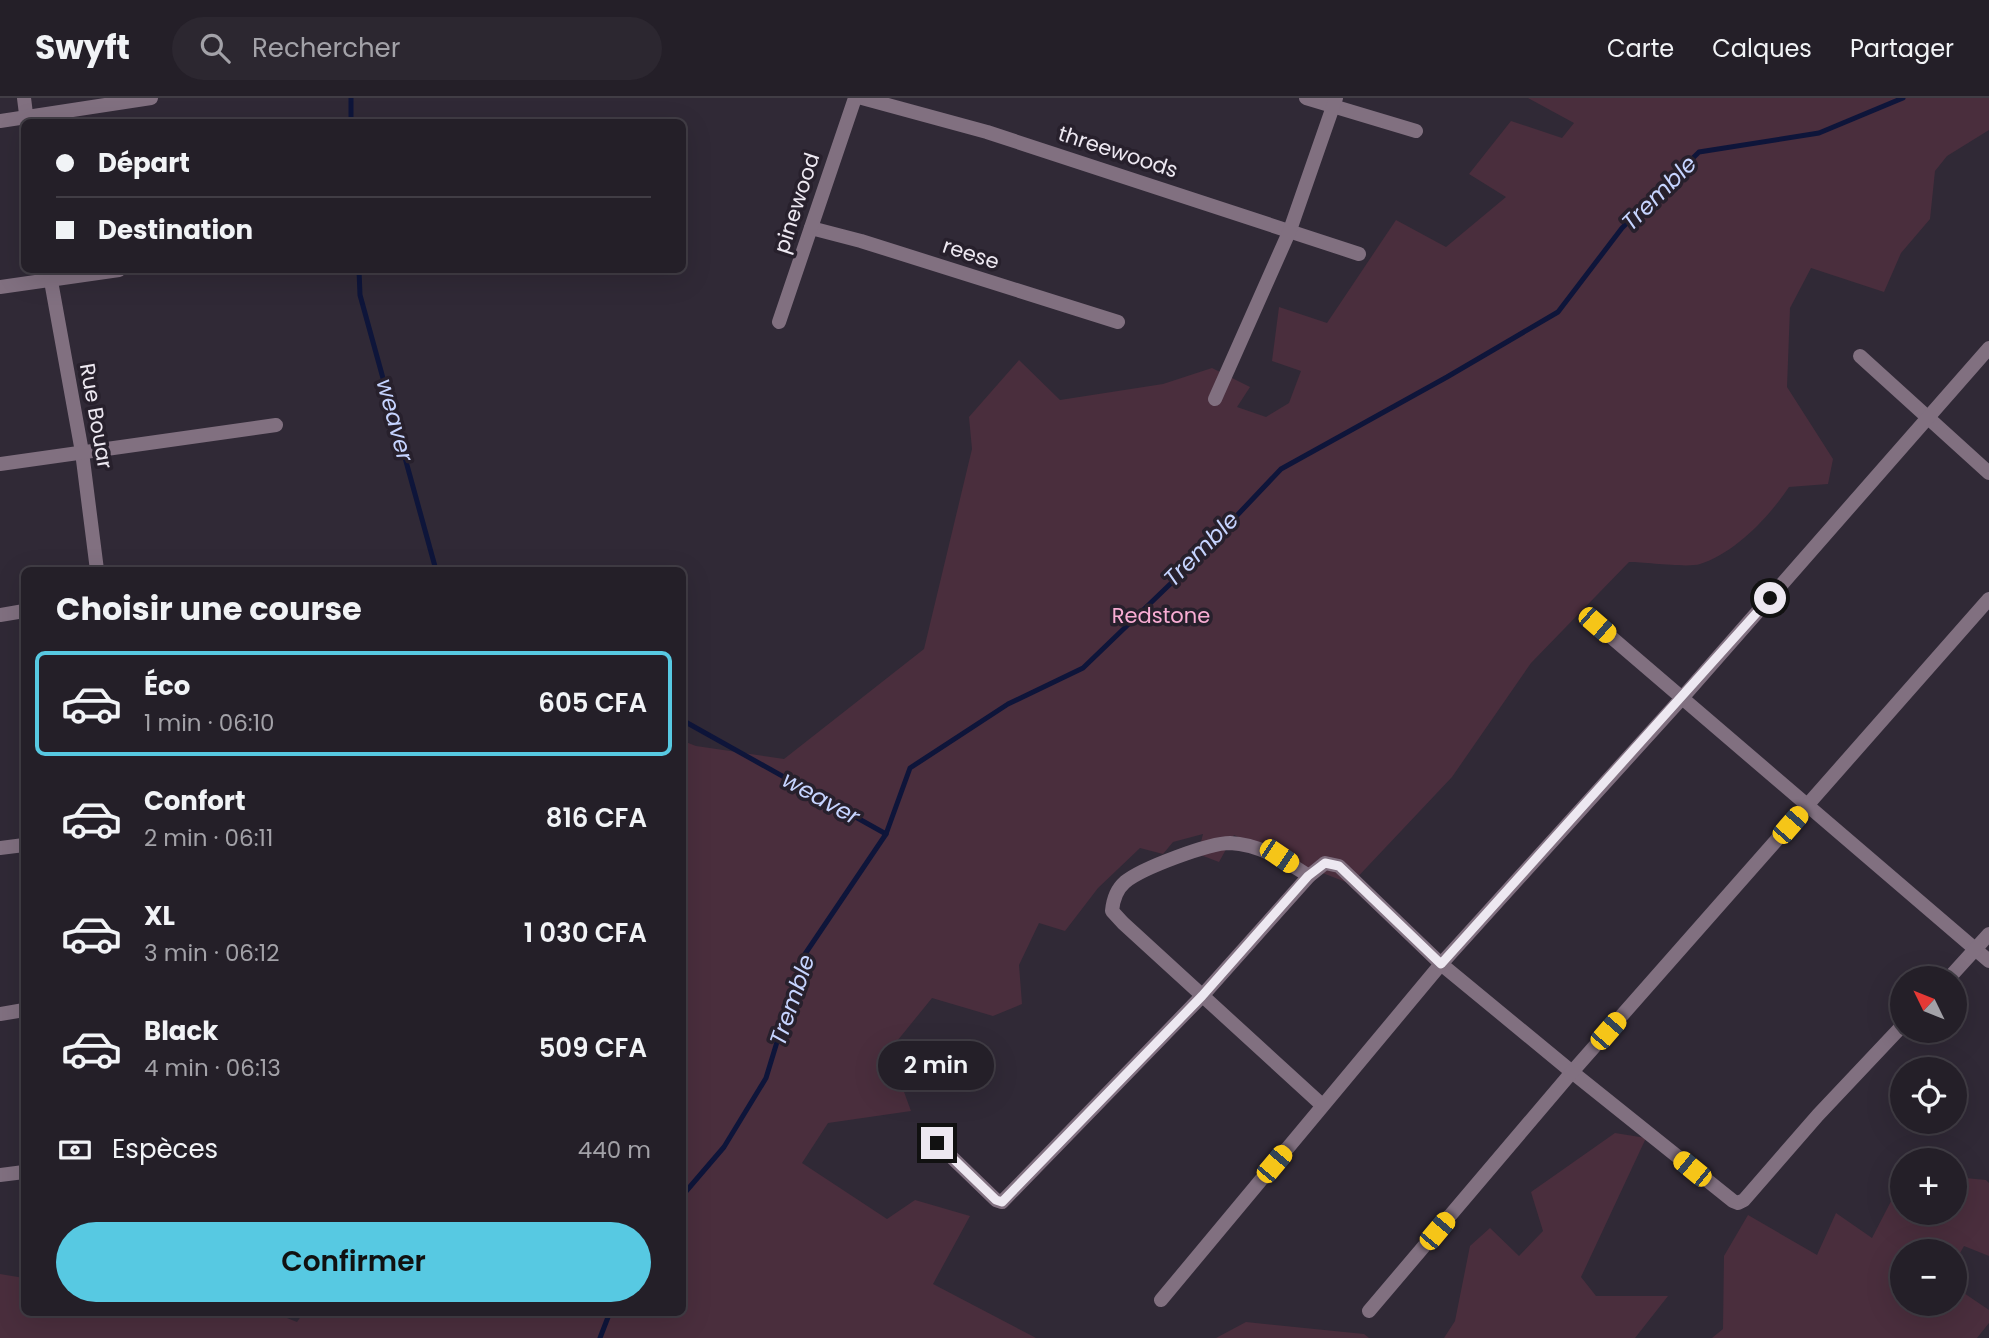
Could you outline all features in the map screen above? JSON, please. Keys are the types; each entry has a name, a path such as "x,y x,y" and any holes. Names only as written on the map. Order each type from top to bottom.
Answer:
{"street":[{"path":"24,98 27,119"},
{"path":"33,119 151,98"},
{"name":"pinewood","path":"779,322 855,98"},
{"name":"threewoods","path":"862,98 987,132 1359,254"},
{"path":"1306,98 1335,102 1416,131"},
{"path":"1215,399 1290,230 1335,102"},
{"path":"0,121 21,120"},
{"name":"reese","path":"811,228 861,241 1118,323"},
{"path":"0,287 50,275 78,273"},
{"name":"Rue Bouar","path":"50,275 82,452 97,567"},
{"path":"1161,1300 1441,964 1682,698 1989,348"},
{"path":"1860,356 1989,473"},
{"path":"0,464 276,425"},
{"path":"1369,1311 1572,1072 1989,599"},
{"path":"0,615 21,612"},
{"path":"1597,625 1989,961"},
{"path":"1308,876 1279,856 1241,844 1228,843 1190,852 1125,882 1113,899 1112,911 1322,1105"},
{"path":"0,848 21,845"},
{"path":"937,1143 996,1200 1002,1202 1202,996 1308,876 1325,863 1339,866 1441,964 1733,1202 1744,1200 1818,1115 1890,1039"},
{"path":"1960,966 1989,934"},
{"path":"0,1014 21,1010"},
{"path":"0,1175 21,1172"}],"green space":[{"name":"Redstone","path":"1528,98 1989,98 1989,130 1947,156 1935,171 1930,219 1901,253 1884,292 1811,268 1790,308 1787,387 1833,459 1828,484 1789,487 1750,533 1713,559 1694,565 1629,562 1531,663 1452,777 1351,884 1268,852 1234,835 1219,862 1198,854 1203,834 1173,842 1163,854 1140,848 1098,888 1065,931 1039,923 1019,965 1022,1004 993,1016 932,998 889,1051 911,1111 828,1123 802,1163 887,1219 915,1200 970,1216 933,1284 1036,1338 0,1338 0,1274 21,1278 21,1316 282,1316 297,1322 301,1316 686,1316 686,742 784,759 924,649 972,449 969,417 1019,360 1060,400 1163,384 1212,368 1250,387 1237,407 1266,417 1289,403 1301,371 1272,361 1279,307 1327,323 1396,220 1446,247 1506,197 1469,174 1511,121 1562,138 1574,123"},
{"path":"1615,1133 1646,1138 1581,1277 1596,1296 1668,1296 1635,1338 1444,1338 1455,1321 1470,1246 1490,1228 1519,1256 1543,1231 1531,1192"},
{"path":"1967,1178 1986,1180 1989,1183 1989,1256 1967,1247 1967,1239 1890,1239 1890,1316 1967,1316 1967,1295 1989,1310 1989,1323 1977,1338 1712,1338 1723,1329 1724,1256 1748,1215 1817,1255 1836,1213 1872,1238 1890,1203 1890,1225 1967,1225"},
{"path":"1246,1322 1364,1334 1369,1338 1216,1338"}],"waterway":[{"name":"weaver","path":"351,98 351,119"},
{"name":"Tremble","path":"686,1191 724,1147 766,1078 803,957 886,834 910,768 1008,704 1083,668 1190,565 1281,469 1558,312 1622,228 1699,152 1819,133 1903,98"},
{"name":"weaver","path":"359,273 360,295 435,567"},
{"name":"weaver","path":"686,722 886,834"},
{"name":"Tremble","path":"600,1338 608,1316"}],"route":[{"path":"937,1143 996,1200 1002,1202 1202,996 1308,876 1325,863 1339,866 1441,964 1770,598"}]}
